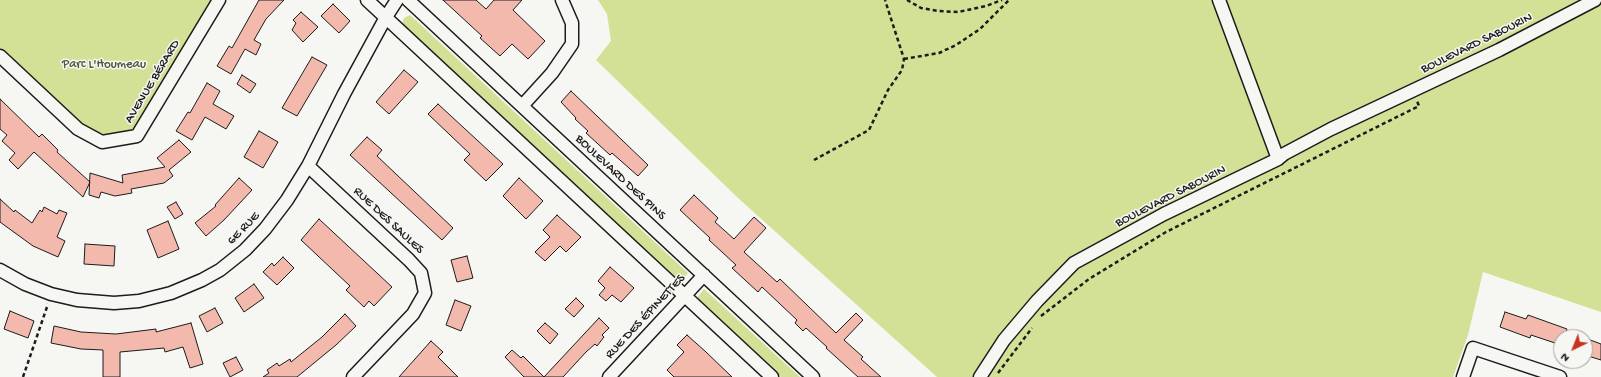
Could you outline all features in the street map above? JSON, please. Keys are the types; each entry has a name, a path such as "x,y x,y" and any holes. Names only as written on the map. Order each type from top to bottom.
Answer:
{"street":[{"name":"AVENUE BÉRARD","path":"0,56 78,129 102,142 137,136 219,0"},
{"path":"367,0 772,377"},
{"name":"6E RUE","path":"0,270 25,284 51,294 77,300 107,302 139,300 172,293 202,280 220,270 245,250 287,200 308,166 344,94 386,17 397,0"},
{"name":"BOULEVARD DES PINS","path":"408,0 813,377"},
{"path":"522,106 552,73 572,44 572,24 562,0"},
{"path":"1219,0 1278,159"},
{"name":"BOULEVARD SABOURIN","path":"980,377 1004,340 1037,301 1074,263 1164,214 1278,159 1284,154 1330,129 1499,50 1595,0"},
{"name":"RUE DES SAULES","path":"308,166 422,273 425,293 413,314 354,376"},
{"name":"RUE DES ÉPINETTES","path":"609,377 704,275"},
{"path":"1463,377 1473,348 1560,377"}],"path":[{"path":"814,160 869,130 888,90 902,70 904,59 885,0"},
{"path":"907,0 921,8 958,12 986,6 1002,0"},
{"path":"904,59 939,53 956,45 980,29 1009,0"},
{"name":"BOULEVARD SABOURIN","path":"1040,316 1090,279 1166,232 1419,106 1414,91"},
{"path":"23,377 51,294"},
{"path":"996,377 1036,322"}],"green space":[{"name":"Parc L'Houmeau","path":"0,0 219,0 137,136 102,142 0,56"},
{"path":"598,0 1601,0 1601,312 1483,272 1468,335 1453,377 937,377 738,198 596,60 611,41 607,14"},
{"path":"410,15 688,273 680,283 402,24 404,18"},
{"path":"704,289 800,377 781,377 696,299"}],"building":[{"path":"259,0 284,0 266,19 254,40 261,44 256,55 245,49 231,74 217,66 229,46 232,48"},
{"path":"443,0 476,0 486,9 494,0 522,0 513,10 545,41 528,59 512,44 500,56 480,38 482,36"},
{"path":"333,4 350,21 339,33 321,16"},
{"path":"301,12 318,27 303,42 292,30 296,23 293,20"},
{"path":"312,57 327,65 297,116 282,108"},
{"path":"404,70 418,82 389,114 376,102"},
{"path":"242,75 256,84 250,93 237,84"},
{"path":"207,83 220,91 213,104 234,116 226,129 205,117 192,140 176,131 188,112 190,113"},
{"path":"571,91 648,165 638,176 612,153 610,155 586,133 588,131 575,119 576,118 561,102"},
{"path":"0,99 39,137 42,134 58,150 57,152 90,182 83,197 34,152 18,169 9,160 15,153 2,141 7,135 0,129"},
{"path":"438,104 503,164 486,181 464,160 470,154 428,114"},
{"path":"259,131 278,142 263,168 244,157"},
{"path":"367,137 382,150 377,156 453,228 442,240 350,155"},
{"path":"179,140 191,152 169,170 173,176 164,183 131,189 132,193 115,196 101,192 99,198 89,195 90,173 123,183 122,175 165,167 157,158"},
{"path":"239,178 252,190 224,220 206,236 195,223 216,206 215,205"},
{"path":"519,178 543,201 526,219 503,196"},
{"path":"694,195 718,218 715,222 734,239 754,217 766,228 744,252 777,282 780,279 836,333 856,313 863,320 844,340 863,357 861,359 881,377 858,377 806,328 803,331 795,323 797,320 762,287 758,292 732,268 736,265 680,210"},
{"path":"0,199 14,212 15,210 32,223 40,210 42,212 44,207 57,214 59,210 67,213 57,237 65,241 58,257 33,246 0,222"},
{"path":"176,202 183,214 175,219 167,207"},
{"path":"557,215 581,237 566,252 560,246 545,261 535,252 550,237 543,230"},
{"path":"319,219 392,287 374,306 369,301 364,307 346,290 350,286 301,240"},
{"path":"168,221 179,249 158,258 147,230"},
{"path":"85,244 115,246 114,266 84,264"},
{"path":"467,256 473,278 457,282 451,260"},
{"path":"283,257 294,268 277,285 263,272 272,263 274,266"},
{"path":"610,267 634,288 621,302 612,295 606,301 599,295 605,288 598,281"},
{"path":"254,284 264,298 244,312 235,298"},
{"path":"576,298 584,306 574,317 565,309"},
{"path":"455,300 471,306 461,331 446,325"},
{"path":"215,308 223,323 207,332 199,316"},
{"path":"10,311 34,321 28,338 4,329"},
{"path":"1505,312 1526,319 1528,315 1567,329 1553,329 1553,342 1531,335 1530,338 1500,327"},
{"path":"345,314 356,326 336,345 297,377 263,377 269,373 267,370 277,363 279,366 290,359 291,362 322,337"},
{"path":"599,318 609,328 602,335 604,337 597,346 595,344 586,352 563,377 544,377"},
{"path":"191,323 203,364 190,368 183,347 165,352 164,348 120,352 120,377 103,377 103,350 81,349 51,343 54,326 81,332 116,334 156,329 156,332"},
{"path":"545,323 558,334 550,344 537,331"},
{"path":"687,335 732,377 674,377 667,370 684,352 677,345"},
{"path":"431,341 443,352 438,357 458,377 399,377"},
{"path":"1593,341 1601,344 1601,360 1593,358"},
{"path":"512,350 521,358 523,356 544,377 524,377 505,357"},
{"path":"236,357 243,370 230,377 223,363"}]}
